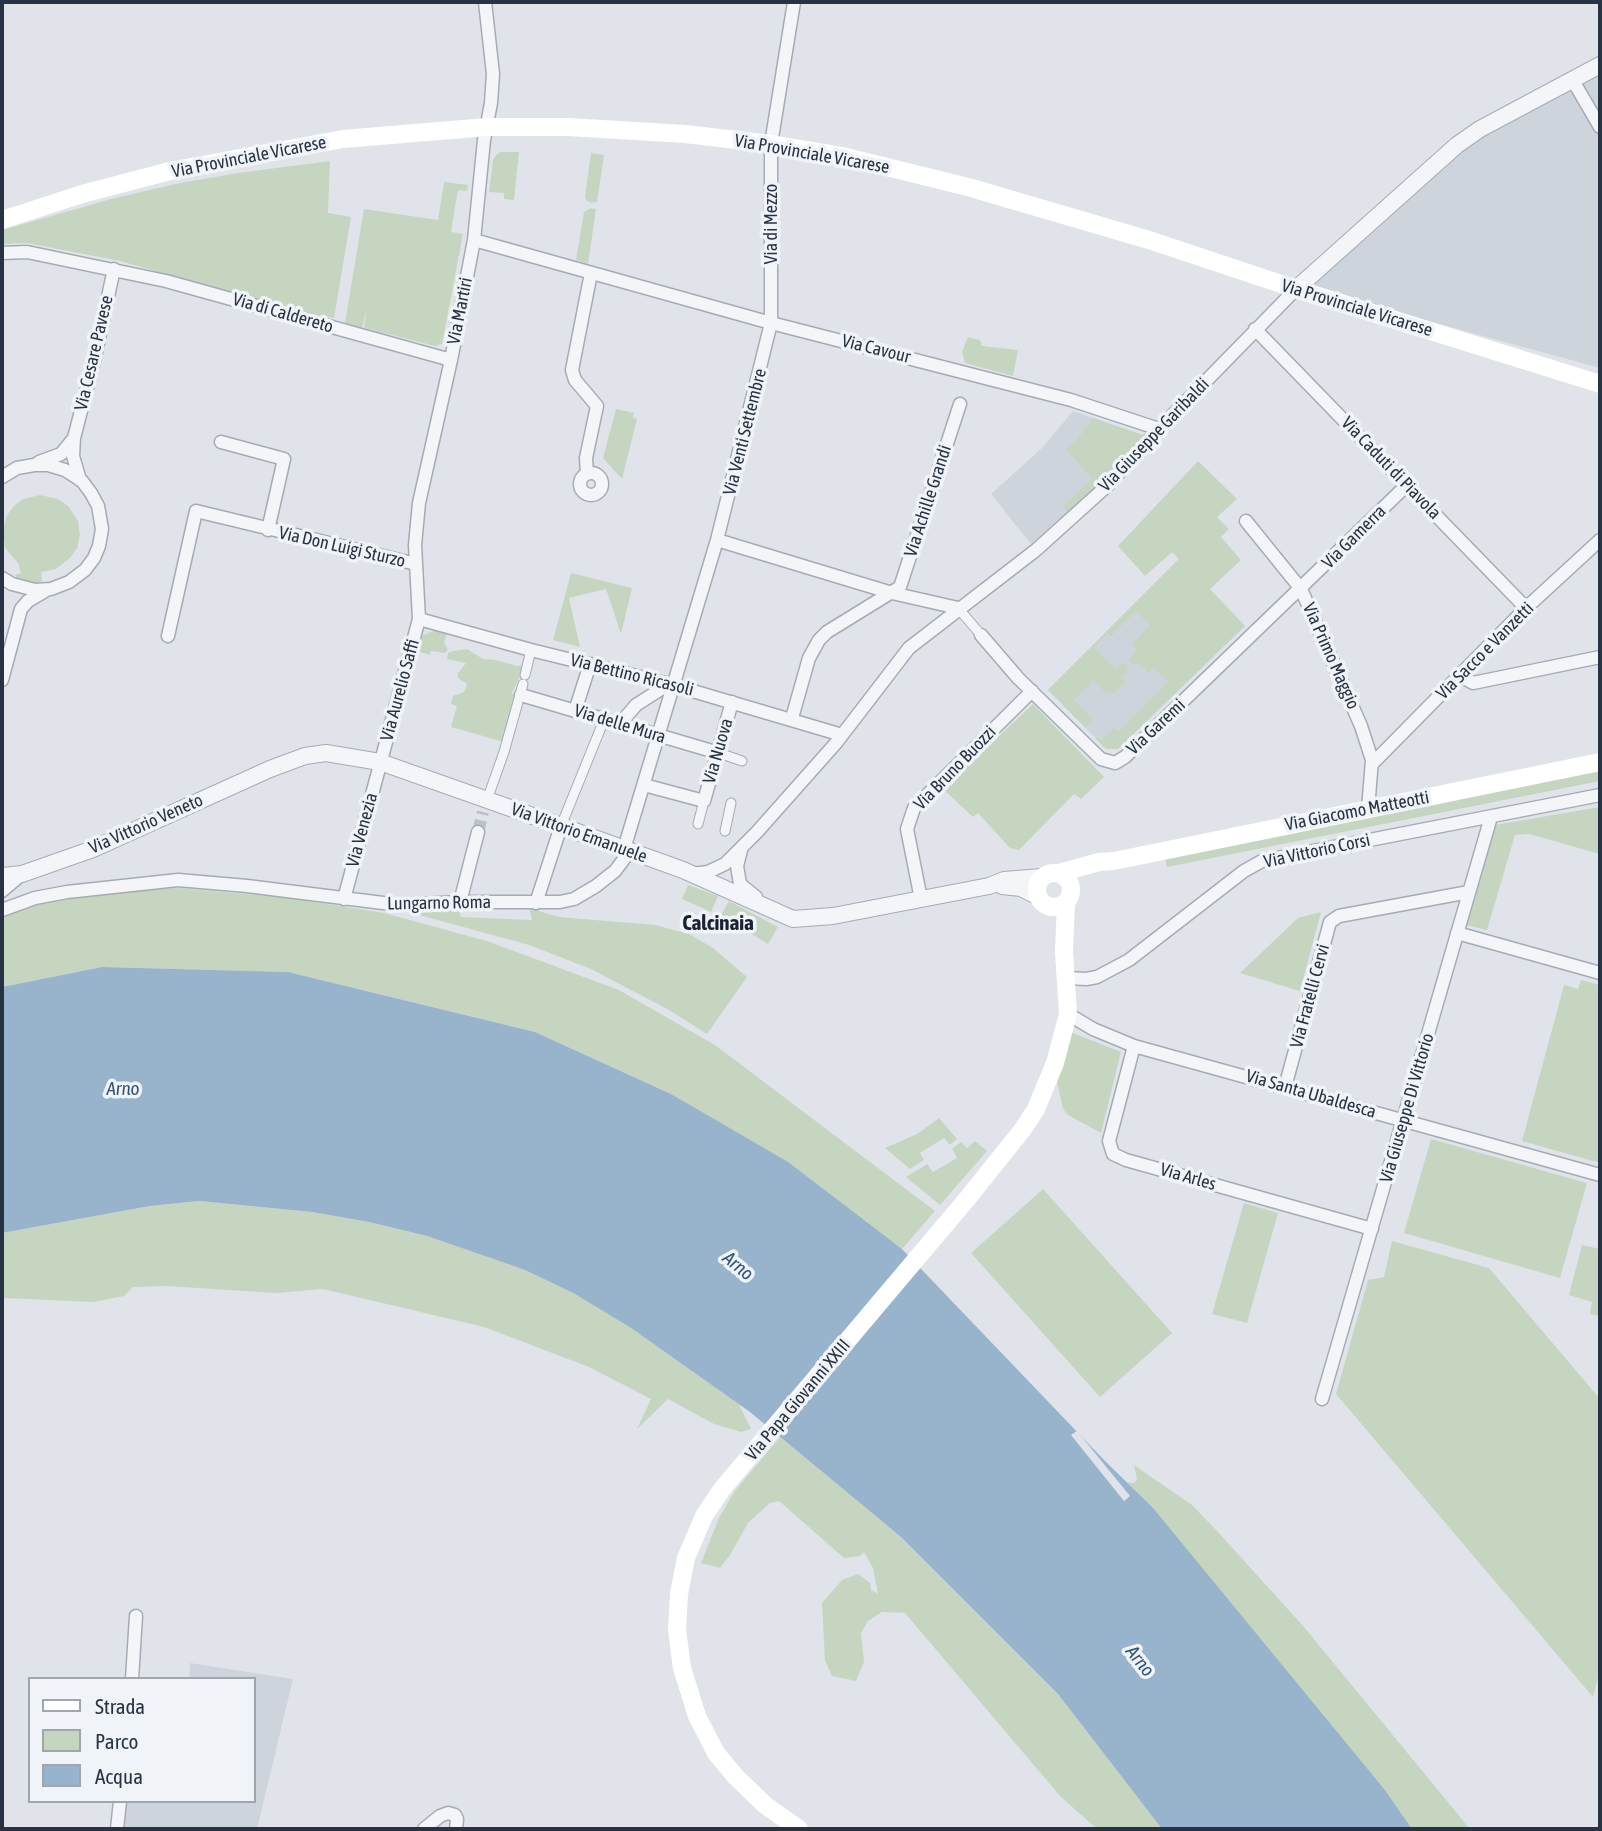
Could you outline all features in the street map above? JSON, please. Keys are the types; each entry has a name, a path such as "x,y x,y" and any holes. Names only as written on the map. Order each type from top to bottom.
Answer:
{"main road":[{"name":"Via Provinciale Vicarese","path":"2,220 82,194 170,171 343,139 487,127 603,128 771,144 842,156 957,184 1149,240 1600,384"},
{"name":"Via Giacomo Matteotti","path":"1114,861 1600,762"},
{"path":"1063,952 1037,886 1050,875 1099,862 1114,861"},
{"path":"1042,901 1058,907 1083,875 1114,861"},
{"path":"1050,875 1068,881 1063,952"},
{"name":"Via Papa Giovanni XXIII","path":"799,1829 749,1791 716,1753 692,1702 679,1650 677,1615 678,1594 686,1558 696,1532 716,1498 1023,1129 1036,1109 1055,1063 1068,1014 1063,952"}],"street":[{"name":"Via Martiri","path":"419,619 416,564 419,503 474,240 493,74 485,2"},
{"name":"Via di Mezzo","path":"771,323 771,144 794,2"},
{"name":"Via Giuseppe Garibaldi","path":"692,874 718,869 757,832 842,735 909,649 958,608 1036,550 1108,485 1296,289 1457,145 1480,129 1600,65"},
{"path":"1572,79 1600,127"},
{"name":"Via Cavour","path":"474,240 771,323 1058,397 1159,429"},
{"name":"Via di Caldereto","path":"2,253 27,252 114,269 218,294 451,360"},
{"name":"Via Cesare Pavese","path":"82,481 74,466 72,449 114,269"},
{"path":"586,474 586,458 597,406 575,380 572,370 592,273"},
{"name":"Via Venti Settembre","path":"627,850 672,685 717,540 771,323"},
{"name":"Via Caduti di Piavola","path":"1255,329 1526,608"},
{"name":"Via Achille Grandi","path":"892,593 900,587 960,404"},
{"path":"5,474 61,454 74,438"},
{"name":"Via Don Luigi Sturzo","path":"221,442 284,459 268,530"},
{"path":"2,680 21,609 28,601 47,590 62,586 79,576 90,564 99,546 102,529 100,514 91,493 82,481 57,467 26,466"},
{"name":"Via Gamerra","path":"1301,589 1408,484"},
{"name":"Via Don Luigi Sturzo","path":"168,636 197,511 416,564"},
{"name":"Via Primo Maggio","path":"1246,521 1301,589 1361,726 1372,764 1368,809"},
{"path":"717,540 892,593 958,608 981,635"},
{"name":"Via Sacco e Vanzetti","path":"1372,764 1526,608 1600,540"},
{"path":"2,579 24,589 47,590"},
{"name":"Via Garemi","path":"981,635 1032,691 1101,759 1115,763 1125,757 1301,589"},
{"path":"792,718 809,658 819,640 827,632 892,593"},
{"name":"Via Bettino Ricasoli","path":"419,619 672,685 792,718 842,735"},
{"name":"Via Aurelio Saffi","path":"380,762 419,619"},
{"path":"485,806 523,685 531,650"},
{"path":"1460,677 1473,683 1600,657"},
{"path":"575,711 590,664"},
{"name":"Via delle Mura","path":"523,685 575,711 719,753"},
{"path":"619,725 636,705 672,685"},
{"name":"Via Bruno Buozzi","path":"921,899 907,829 914,808 1032,691"},
{"name":"Via Nuova","path":"704,801 732,702"},
{"path":"536,903 561,826 604,720"},
{"name":"Via Vittorio Emanuele","path":"287,762 326,753 380,762 485,806 561,826 692,874 776,911"},
{"path":"719,753 742,761"},
{"name":"Via Vittorio Veneto","path":"2,876 22,874 93,849 287,762"},
{"name":"Via Venezia","path":"344,899 380,762"},
{"path":"644,785 704,801 698,824"},
{"name":"Via Vittorio Corsi","path":"1067,978 1097,977 1129,960 1244,871 1262,861 1600,795"},
{"path":"725,831 731,803"},
{"name":"Via Giuseppe Di Vittorio","path":"1322,1399 1491,817"},
{"path":"460,902 478,832"},
{"path":"742,846 737,859 740,884 776,911 800,920 989,886 1004,880 1050,875"},
{"name":"Lungarno Roma","path":"2,910 35,898 67,892 178,880 269,888 399,905 460,902 536,903 575,899 615,871 627,850"},
{"path":"2,891 22,874"},
{"path":"989,886 1017,887 1042,901"},
{"name":"Via Fratelli Cervi","path":"1285,1087 1329,922 1339,916 1469,892"},
{"path":"1457,933 1600,973"},
{"name":"Via Santa Ubaldesca","path":"1068,1014 1093,1029 1134,1046 1600,1175"},
{"name":"Via Arles","path":"1134,1046 1109,1142 1114,1154 1126,1160 1372,1228"},
{"path":"132,1677 136,1616"},
{"path":"117,1829 120,1803"},
{"path":"424,1829 448,1813 455,1815 456,1829"}],"shaded area":[{"path":"1600,74 1600,368 1304,287 1463,150"},
{"path":"1073,411 1143,435 1095,488 1031,544 991,494 1043,447"},
{"path":"1179,559 1245,626 1118,749 1106,749 1048,690"},
{"path":"190,1663 293,1679 257,1829 124,1829 127,1803 256,1803 256,1677 189,1677"}],"green space":[{"path":"501,152 519,152 514,200 504,199 504,193 489,192 493,160"},
{"path":"591,153 604,155 597,202 591,203 585,197"},
{"path":"330,161 328,213 351,217 334,318 292,310 120,261 27,243 2,244 2,230 115,198 238,173"},
{"path":"444,182 468,185 467,191 458,190 451,232 463,234 442,344 435,346 364,328 367,308 362,328 345,323 364,209 438,220"},
{"path":"591,208 596,209 588,264 576,260 584,212"},
{"path":"968,337 980,340 982,346 1018,350 1013,376 965,363 962,352"},
{"path":"616,409 634,413 633,418 637,419 622,479 603,458"},
{"path":"1093,418 1143,435 1095,488 1068,512 1063,507 1092,478 1066,450"},
{"path":"1198,461 1237,499 1217,517 1229,529 1221,537 1241,560 1210,589 1245,626 1118,749 1106,749 1096,739 1098,737 1101,740 1115,727 1119,731 1168,682 1154,668 1149,673 1137,662 1134,665 1128,660 1137,651 1131,644 1150,625 1136,611 1111,636 1108,633 1094,647 1116,669 1123,662 1129,669 1122,677 1126,681 1113,694 1109,691 1106,693 1093,680 1074,700 1093,720 1085,727 1048,690 1179,559 1172,552 1145,576 1118,546"},
{"path":"40,495 58,499 68,506 78,521 80,535 77,548 70,558 56,569 41,572 42,581 32,586 19,583 15,575 21,573 18,563 5,548 3,529 7,515 15,505 23,499"},
{"path":"571,573 632,588 621,634 606,589 569,598 580,647 553,640"},
{"path":"436,630 447,633 444,642 448,650 445,653 431,651 430,655 417,651 423,635"},
{"path":"467,649 483,659 517,666 525,665 512,693 515,698 504,742 451,727 457,706 451,704 453,696 464,692 467,684 458,678 458,673 466,663 447,659 448,653"},
{"path":"1033,704 1104,777 1081,799 1074,794 1019,850 1010,848 978,813 973,817 943,789"},
{"path":"1600,771 1600,781 1167,867 1165,858"},
{"path":"1600,807 1600,854 1529,834 1515,835 1487,930 1466,925 1495,825"},
{"path":"688,885 718,896 711,912 682,899"},
{"path":"179,888 290,898 384,913 487,941 619,990 715,1045 935,1211 902,1249 671,1094 535,1032 288,972 102,967 2,987 2,916 41,903 114,891"},
{"path":"729,901 778,927 768,944 721,915"},
{"path":"458,908 461,917 532,920 529,908 559,917 655,925 689,934 713,948 747,977 707,1034 669,1010 591,969 529,945 405,911"},
{"path":"1321,912 1300,991 1240,973 1298,918"},
{"path":"1581,980 1600,985 1600,1163 1522,1141 1564,985 1578,989"},
{"path":"1068,1031 1121,1052 1101,1133 1068,1115 1063,1109 1056,1076"},
{"path":"939,1118 957,1139 950,1145 944,1138 920,1153 924,1160 910,1169 885,1148 917,1134"},
{"path":"1431,1139 1587,1183 1560,1278 1404,1233"},
{"path":"975,1141 987,1151 940,1205 906,1177 927,1164 933,1172 957,1158 952,1149 961,1142 967,1148"},
{"path":"1043,1189 1172,1333 1100,1397 971,1253"},
{"path":"199,1201 312,1212 369,1222 427,1236 525,1270 575,1294 631,1328 739,1404 751,1429 741,1432 714,1424 668,1399 637,1429 651,1399 589,1367 484,1327 323,1289 276,1293 167,1286 133,1287 124,1296 93,1302 2,1298 2,1233 150,1206"},
{"path":"1244,1203 1278,1213 1247,1323 1212,1314"},
{"path":"1392,1241 1489,1268 1600,1399 1600,1671 1593,1697 1336,1394 1368,1280 1384,1277"},
{"path":"1582,1245 1600,1249 1600,1316 1590,1314 1592,1302 1569,1295"},
{"path":"780,1437 901,1537 1058,1694 1162,1829 1097,1829 1060,1796 905,1613 882,1612 868,1621 861,1633 864,1662 856,1681 832,1676 825,1660 822,1603 842,1580 858,1574 870,1583 871,1590 878,1594 873,1568 864,1552 860,1556 844,1558 779,1501 770,1503 748,1523 720,1568 701,1563 719,1518 734,1492"},
{"path":"1134,1465 1192,1505 1218,1532 1304,1627 1470,1829 1412,1829 1385,1790 1127,1482 1134,1483 1137,1479"}],"water":[{"name":"Arno","path":"102,967 288,972 535,1032 671,1094 788,1162 902,1249 1153,1508 1385,1790 1412,1829 1162,1829 1058,1694 901,1537 750,1412 631,1328 575,1294 525,1270 427,1236 369,1222 312,1212 199,1201 150,1206 2,1233 2,987"}],"pier":[{"path":"1077,1431 1130,1496 1124,1501 1071,1435"}],"tunnel":[{"path":"478,832 483,812"}],"district":[{"name":"Calcinaia","path":"718,923"}]}
